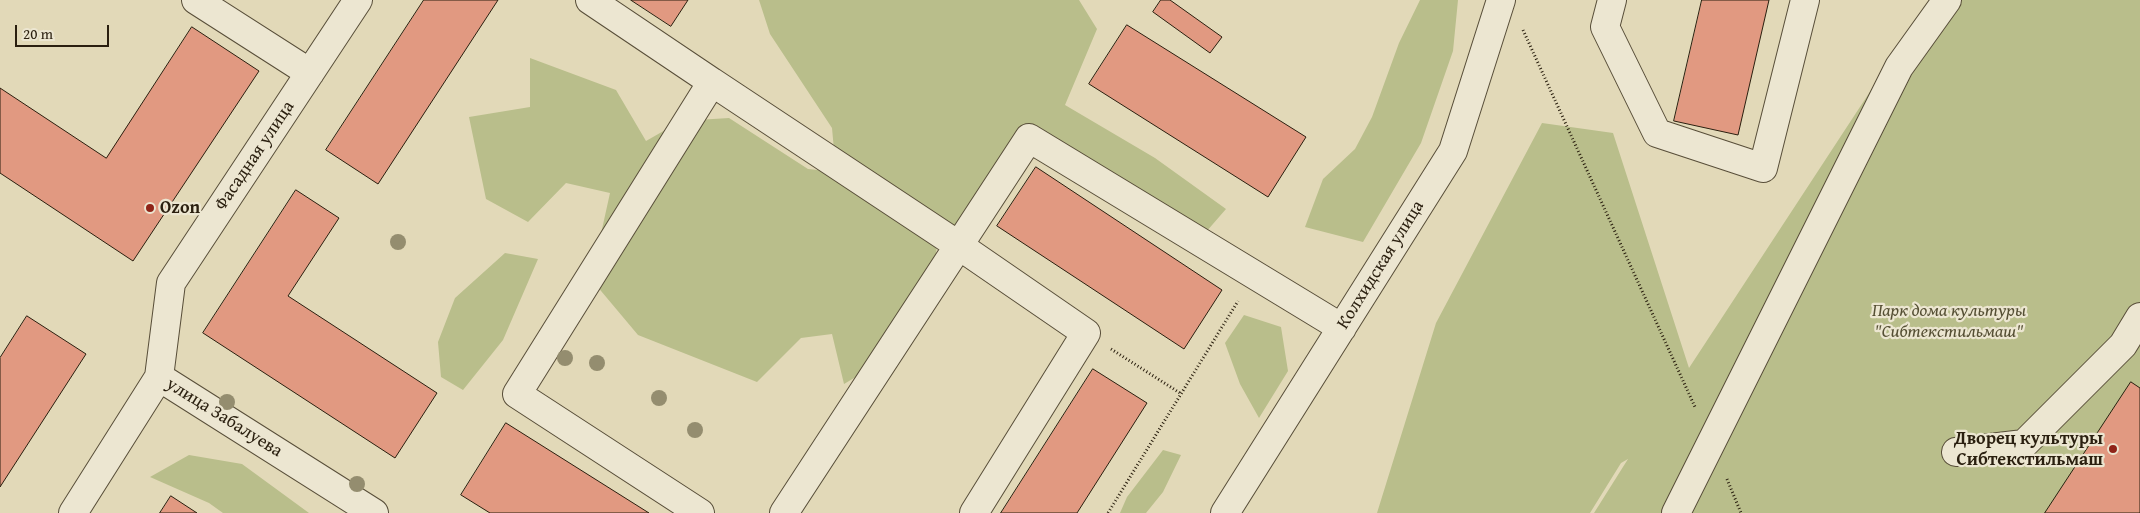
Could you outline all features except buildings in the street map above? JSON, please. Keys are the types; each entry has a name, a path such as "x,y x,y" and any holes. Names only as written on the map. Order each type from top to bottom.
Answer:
{"street":[{"path":"196,0 310,73"},
{"name":"Фасадная улица","path":"159,377 171,283 358,0"},
{"path":"590,0 958,245 1086,333 974,513"},
{"name":"Колхидская улица","path":"1225,513 1453,151 1501,0"},
{"path":"1612,0 1605,27 1657,133 1763,168 1805,0"},
{"path":"1676,513 1899,67 1947,0"},
{"path":"700,513 517,394 712,82"},
{"path":"784,513 1029,138 1342,328"},
{"path":"1956,452 2024,444 2123,345 2140,317"},
{"name":"улица Забалуева","path":"73,513 159,377 374,513"}],"path":[{"path":"1521,27 1712,442 1741,513"},
{"path":"1108,513 1254,275"},
{"path":"1086,333 1180,393"}],"green space":[{"path":"759,0 1079,0 1097,29 1065,105 1155,158 1226,209 1206,232 1022,149 970,225 937,242 934,282 896,353 844,384 832,334 801,338 757,382 638,335 591,279 610,193 566,183 528,222 486,199 469,117 530,107 530,58 616,90 646,141 681,121 729,118 808,169 836,172 832,128 770,34"},
{"path":"1420,0 1458,0 1453,51 1421,143 1363,242 1305,227 1323,179 1355,149 1372,117 1399,43"},
{"name":"Парк дома культуры \"Сибтекстильмаш\"","path":"1930,0 2140,0 2140,513 1594,513 1628,459 1621,463 1590,513 1377,513 1436,323 1542,123 1613,133 1689,368"},
{"path":"505,253 538,259 503,340 463,390 441,377 438,342 455,298"},
{"path":"1244,315 1281,327 1288,371 1259,418 1240,384 1225,343"},
{"path":"1163,450 1181,455 1163,492 1146,513 1120,513 1127,497"},
{"path":"189,455 242,464 309,513 223,513 209,503 150,477"}],"place":[{"name":"Ozon","path":"150,208"},
{"name":"Дворец культуры Сибтекстильмаш","path":"2113,449"}]}
